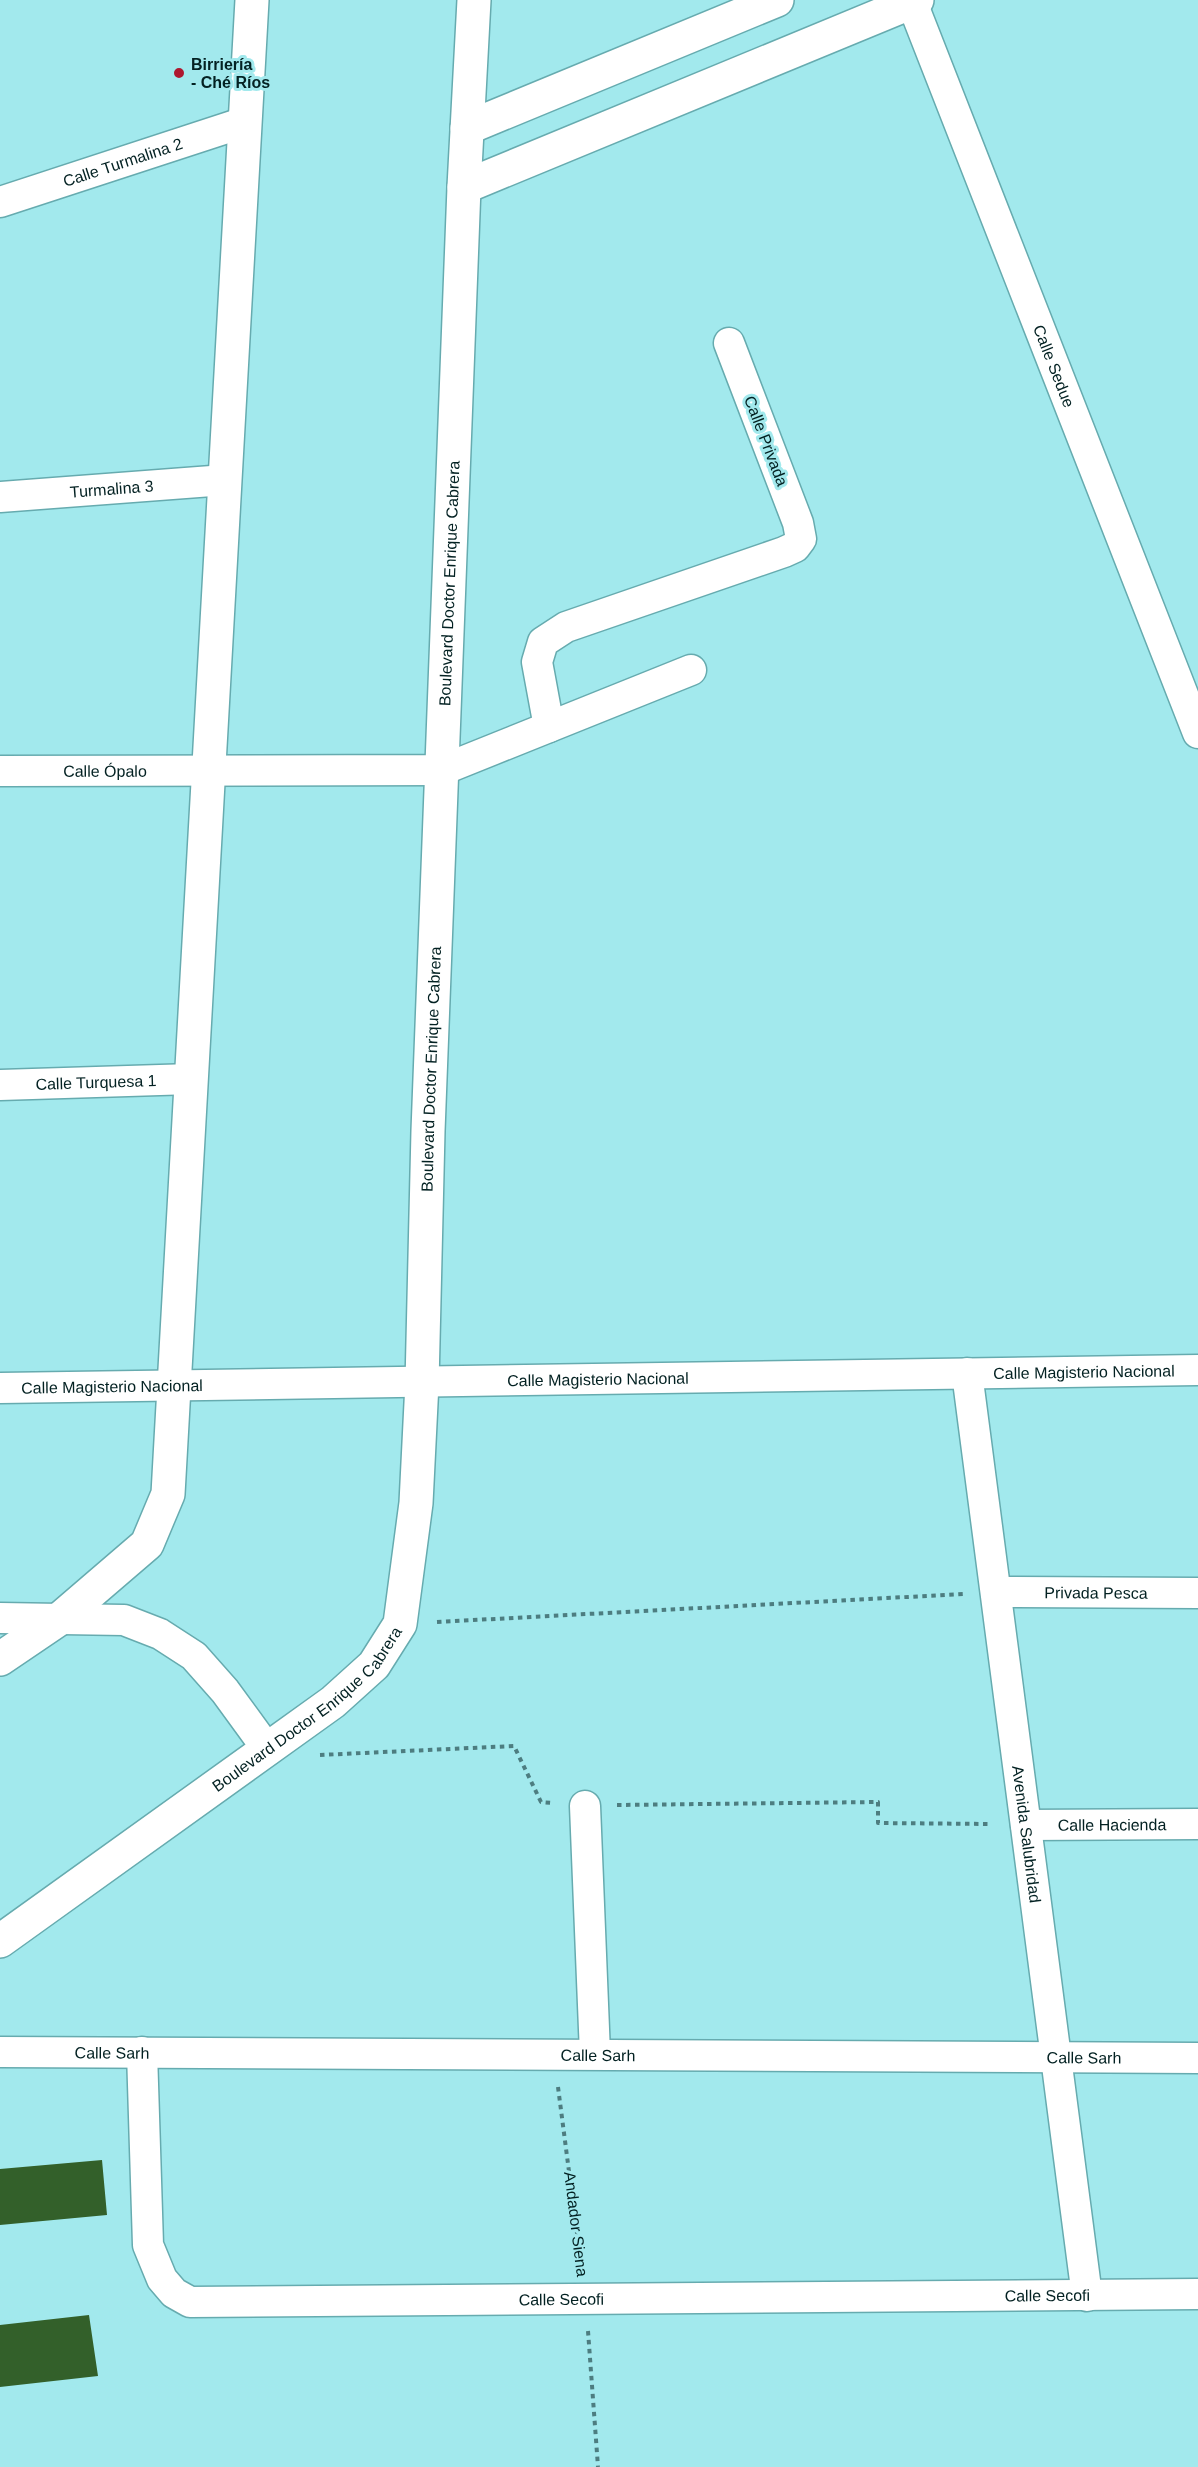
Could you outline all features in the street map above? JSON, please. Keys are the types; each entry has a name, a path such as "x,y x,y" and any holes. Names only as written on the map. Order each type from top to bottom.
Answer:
{"main road":[{"path":"0,1659 62,1617 147,1544 168,1494 252,0"},
{"name":"Boulevard Doctor Enrique Cabrera","path":"0,1941 333,1702 374,1665 400,1624 416,1503 422,1383 442,770 464,187 474,0"},
{"path":"467,128 777,0"},
{"path":"464,187 913,1"}],"street":[{"name":"Calle Sedue","path":"913,1 1198,733"},
{"name":"Calle Turmalina 2","path":"0,202 245,122"},
{"name":"Calle Privada","path":"549,727 537,662 543,642 566,627 784,552 795,547 801,539 798,523 729,343"},
{"name":"Turmalina 3","path":"0,497 225,480"},
{"path":"442,770 691,670"},
{"name":"Calle Ópalo","path":"0,771 442,770"},
{"name":"Calle Turquesa 1","path":"0,1085 192,1079"},
{"name":"Calle Magisterio Nacional","path":"0,1388 1198,1370"},
{"name":"Avenida Salubridad","path":"967,1373 1087,2296"},
{"name":"Privada Pesca","path":"996,1592 1198,1593"},
{"path":"0,1617 124,1620 160,1634 194,1656 225,1691 268,1750"},
{"path":"585,1806 595,2054"},
{"name":"Calle Hacienda","path":"1026,1825 1198,1824"},
{"name":"Calle Sarh","path":"0,2052 1198,2058"},
{"name":"Calle Secofi","path":"142,2052 148,2245 154,2265 174,2293 190,2302 211,2304 1198,2294"}],"path":[{"path":"400,1624 996,1592"},
{"path":"268,1750 327,1756 514,1746 540,1802 585,1806 878,1802 878,1822 1026,1825"},
{"name":"Andador Siena","path":"553,2054 586,2300 598,2467"}],"building":[{"path":"102,2160 107,2215 0,2225 0,2169"},
{"path":"89,2315 98,2376 0,2387 0,2325"}],"place":[{"name":"Birriería - Ché Ríos","path":"179,73"}]}
